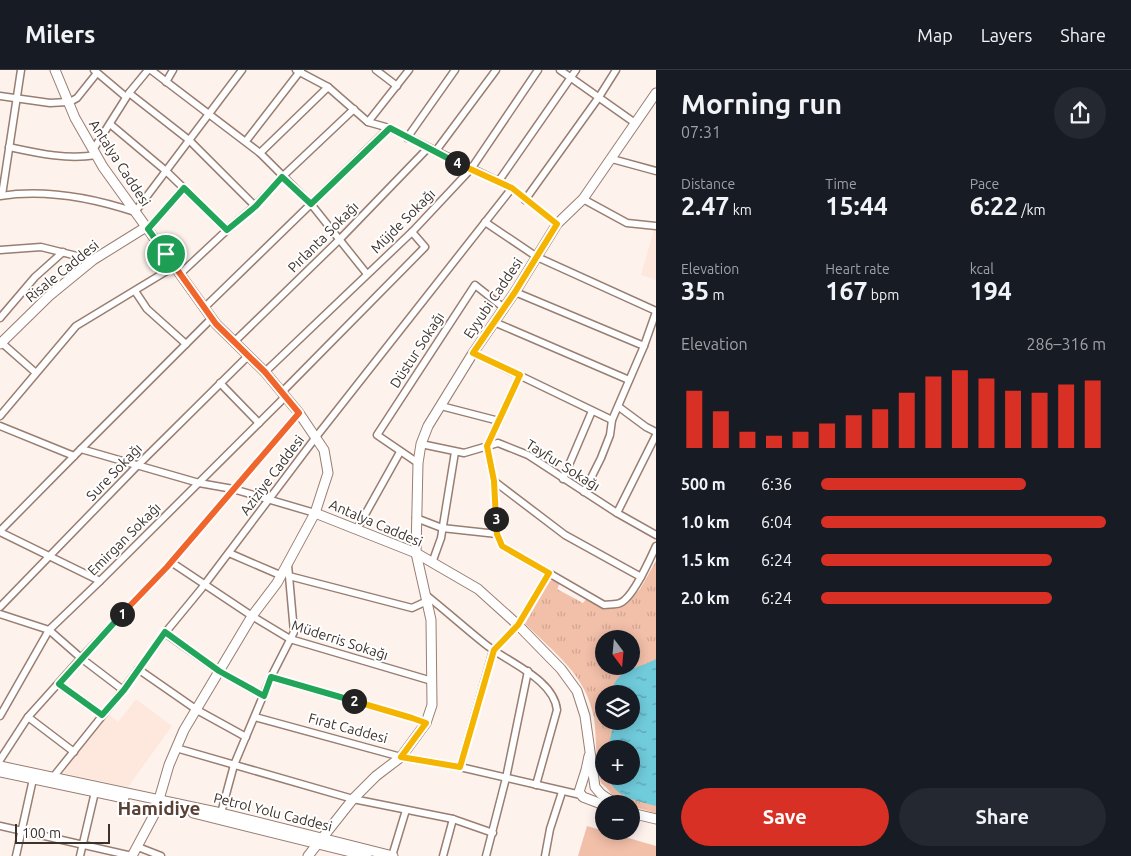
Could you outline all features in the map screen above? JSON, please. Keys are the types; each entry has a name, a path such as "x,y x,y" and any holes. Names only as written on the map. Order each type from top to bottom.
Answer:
{"street":[{"path":"21,70 1,195 59,194 110,204 135,212 242,70"},
{"name":"Antalya Caddesi","path":"55,70 75,118 95,153 135,212 204,308 284,394 324,450 328,473 315,513 416,553 478,589 518,625 562,669 577,691 585,716 595,787"},
{"path":"9,147 77,157 95,153 127,95 150,70 260,153 311,204 367,274"},
{"path":"166,82 173,70"},
{"path":"376,70 397,86"},
{"path":"368,122 409,70"},
{"path":"407,138 455,70"},
{"path":"435,152 496,70"},
{"name":"Müjde Sokağı","path":"265,372 412,232 471,169 538,70"},
{"path":"560,70 635,123"},
{"path":"498,182 576,70"},
{"path":"525,200 599,97 616,70"},
{"path":"0,96 50,103 68,102 77,98 96,71 189,140 256,206"},
{"path":"246,141 298,71 328,87 368,122 390,128 435,152 512,188 557,224"},
{"path":"260,153 328,87"},
{"name":"Eyyubi Caddesi","path":"308,856 353,799 376,776 401,757 426,723 432,705 431,620 416,553 418,464 421,444 428,426 557,224 583,199 656,93"},
{"path":"0,416 76,326 135,290 177,270 256,206 282,177 354,109"},
{"path":"110,124 166,171 227,230"},
{"path":"204,308 390,128"},
{"name":"Pırlanta Sokağı","path":"234,342 340,239 428,148"},
{"path":"612,159 656,171"},
{"path":"147,228 184,188"},
{"name":"Aziziye Caddesi","path":"54,776 124,690 165,632 205,584 316,437 512,188"},
{"path":"583,199 627,223 656,226"},
{"path":"485,222 536,257 656,311 644,346 612,420 610,435 601,458 584,492"},
{"name":"Risale Caddesi","path":"2,340 49,296 93,260 147,228"},
{"name":"Emirgan Sokağı","path":"0,716 48,630 199,483 425,247 412,232"},
{"path":"0,250 41,247 93,260"},
{"path":"0,318 35,277 63,252"},
{"name":"Düstur Sokağı","path":"418,464 376,435 475,285 504,308"},
{"path":"135,290 147,309 186,344"},
{"path":"515,292 644,346"},
{"path":"100,581 0,532 212,318"},
{"path":"494,322 629,380"},
{"path":"2,340 36,373"},
{"path":"473,353 612,420"},
{"name":"Sure Sokağı","path":"0,607 137,466 248,356"},
{"path":"520,375 487,446 494,481 497,534 502,546 604,605 620,603 628,596 641,577 656,546"},
{"path":"220,383 258,423"},
{"path":"441,406 499,421"},
{"path":"617,513 656,434 619,407"},
{"path":"563,478 592,411"},
{"path":"0,760 28,717 171,562 299,413"},
{"path":"0,426 74,456"},
{"name":"Tayfur Sokağı","path":"421,444 464,453 498,443 528,455 617,513 656,534"},
{"path":"81,449 199,483 233,489 315,513 288,563 285,576 294,632 271,677 234,765 221,813"},
{"path":"357,529 400,452"},
{"path":"432,563 441,538 455,452"},
{"path":"494,481 565,535 641,577"},
{"path":"416,518 442,528 497,534"},
{"path":"229,553 285,576 412,608 426,598 494,650 528,671 556,700 557,710 536,785"},
{"name":"Müderris Sokağı","path":"171,562 290,639 432,681"},
{"path":"460,767 494,650 518,625 549,573"},
{"path":"0,826 132,856 158,803 169,765 184,730 252,616 277,583 285,576"},
{"path":"0,614 48,630 81,658 124,690"},
{"path":"165,632 219,671 264,696"},
{"path":"138,669 197,710 246,737"},
{"path":"486,856 506,778 528,671"},
{"path":"271,677 426,723"},
{"path":"59,684 102,715"},
{"path":"28,717 74,752"},
{"name":"Fırat Caddesi","path":"255,717 401,757 460,767 562,792 582,793"},
{"path":"176,748 353,799 453,819 492,833"},
{"path":"582,793 590,751"},
{"name":"Petrol Yolu Caddesi","path":"0,766 54,776 158,803 393,856"},
{"name":"Petrol Yolu Caddesi","path":"0,772 95,792 221,813 321,841 365,856"},
{"path":"16,856 33,779"},
{"path":"582,793 587,782 592,783 602,795"},
{"path":"582,793 591,798 595,794 595,787"},
{"path":"80,856 95,792"},
{"path":"544,856 550,829 562,792"},
{"path":"582,793 595,800"},
{"path":"393,856 406,810"},
{"path":"640,815 656,819"},
{"path":"443,856 453,819"},
{"path":"138,847 161,856"}],"shaded area":[{"path":"654,230 656,231 656,280 641,275"},
{"path":"136,699 172,726 128,787 63,773 108,714 118,722"}],"green space":[{"path":"656,561 656,813 640,809 640,795 613,795 604,785 640,785 640,740 596,740 594,718 590,703 577,677 558,655 525,624 549,581 554,580 560,583 557,589 583,603 587,598 606,609 627,604 640,589"},
{"path":"587,826 595,828 595,840 635,840 656,846 656,856 578,856"}],"water":[{"path":"656,659 656,806 640,802 640,795 621,794 613,785 640,785 640,740 610,740 612,730 640,730 640,685 614,685 622,675 640,675 640,666"}],"district":[{"name":"Hamidiye","path":"159,808"}],"route":[{"path":"390,128 435,152 512,188 557,224 515,292 473,353 520,375 487,446 494,481 497,534 502,546 549,573 518,625 494,650 460,767 401,757 426,723 271,677 264,696 219,671 165,632 124,690 102,715 59,684 167,567 299,413 265,372 216,324 166,254 148,229 184,188 227,230 256,206 282,177 311,204 390,128"}]}
